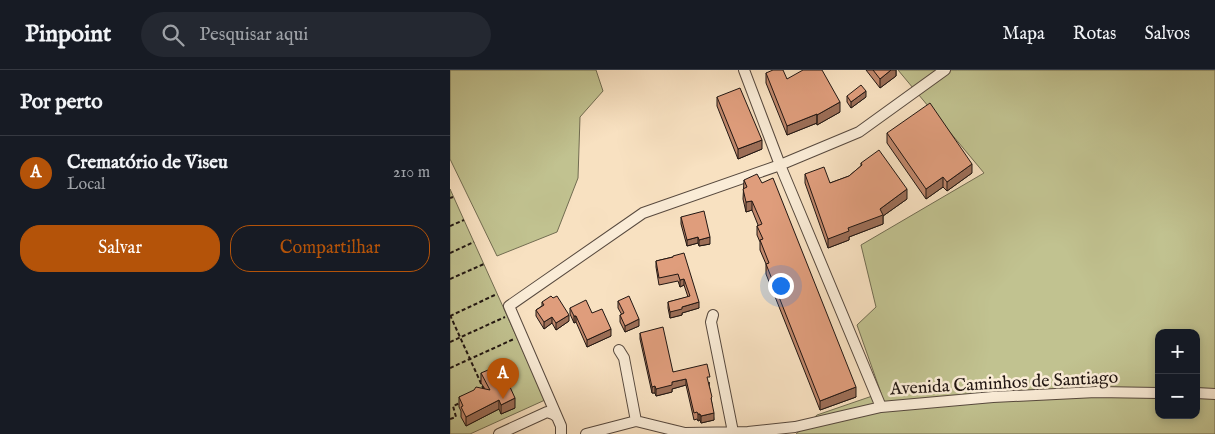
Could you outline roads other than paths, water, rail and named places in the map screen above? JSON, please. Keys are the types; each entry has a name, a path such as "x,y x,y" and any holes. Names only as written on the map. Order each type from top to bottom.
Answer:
{"street":[{"path":"744,70 780,165 881,407"},
{"path":"561,434 561,426 509,306 644,213 780,165 858,132 945,70"},
{"path":"713,315 711,322 734,432"},
{"path":"586,434 636,420 624,358 619,350"},
{"name":"Avenida Caminhos de Santiago","path":"636,420 685,433 748,432 795,427 881,407 993,397 1096,392 1155,393"},
{"path":"1200,393 1215,394"},
{"path":"499,434 547,412 556,416"}],"place":[{"name":"Crematório de Viseu","path":"503,399"}]}
